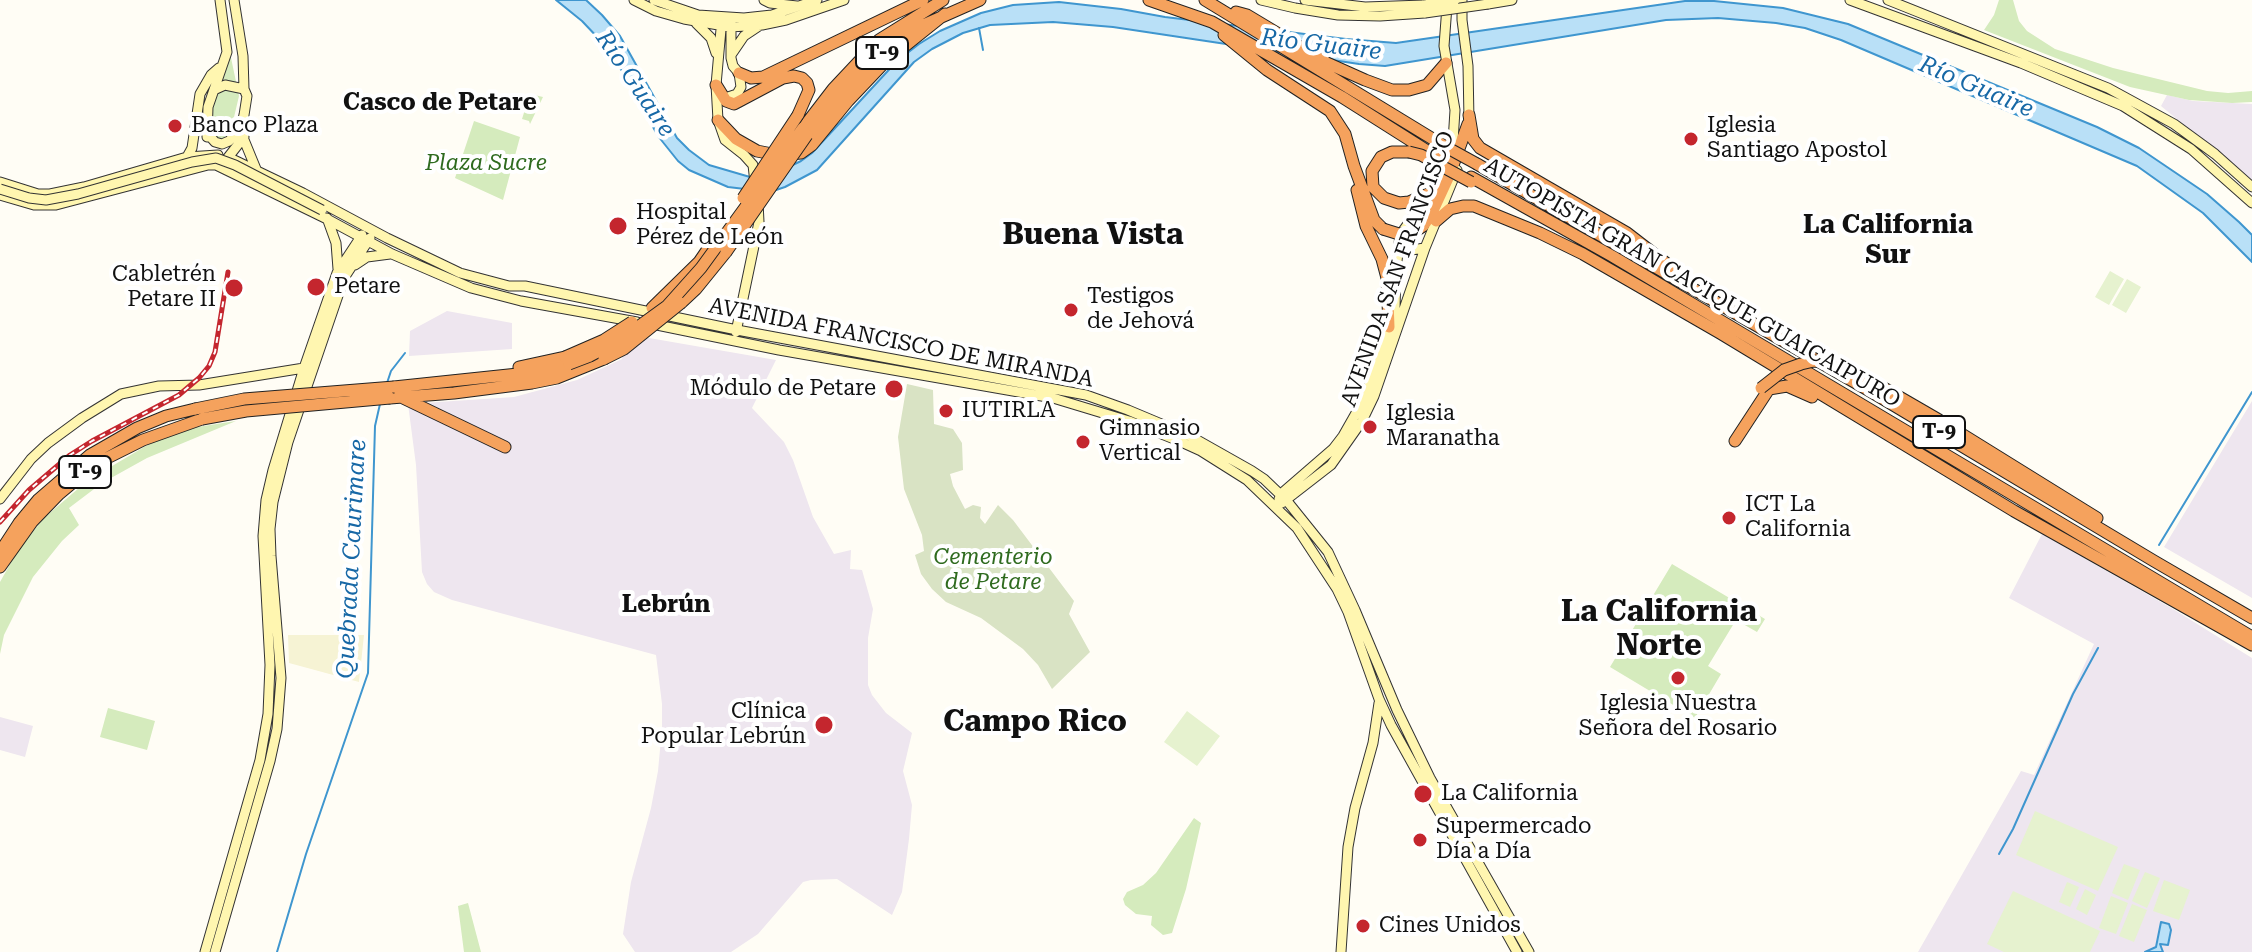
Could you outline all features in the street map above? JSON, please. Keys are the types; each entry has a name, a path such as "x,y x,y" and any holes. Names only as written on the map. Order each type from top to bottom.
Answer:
{"highway":[{"path":"739,73 751,78 763,77 923,0"},
{"name":"T-9","path":"567,360 638,319 699,262 798,115 864,48 943,0"},
{"name":"T-9","path":"0,552 38,500 72,469 137,428 166,416 246,411 392,392 590,356 620,340 667,306 701,268 805,131 883,52 912,30 980,0"},
{"name":"AUTOPISTA GRAN CACIQUE GUAICAIPURO","path":"1149,0 1207,20 1342,97 1471,180 1612,256 2252,637"},
{"name":"AUTOPISTA GRAN CACIQUE GUAICAIPURO","path":"1210,2 1245,18 1306,62 1446,147 1870,391 2252,618"},
{"path":"716,85 719,108 742,143 766,154 789,155 807,149 885,62 945,14"},
{"path":"1245,18 1327,63 1376,85 1400,91 1427,85 1446,63"},
{"path":"1207,20 1250,56 1330,111 1345,134 1374,220 1383,229 1411,234 1423,226 1449,176 1469,120"},
{"name":"T-9","path":"392,392 403,397 557,378 604,359 634,342 696,289 726,252 833,89 879,40"},
{"path":"719,108 729,103 736,104 783,78 799,77 807,83 809,90 798,115"},
{"path":"1469,120 1473,139 1480,148 1627,233 1723,306"},
{"path":"1430,193 1409,202 1399,203 1384,198 1373,187 1372,171 1381,157 1392,152 1409,152 1471,180"},
{"path":"753,165 756,159 766,154"},
{"path":"1354,166 1366,226 1382,259 1387,278 1389,327"},
{"path":"1436,221 1450,209 1474,206 1569,247 1732,340 2014,511 2252,645"},
{"path":"2014,511 1793,387 1769,389 1733,439 1761,388 1784,370 1814,361 1844,365 2119,532 2145,549 2154,561"},
{"path":"403,397 505,447"},
{"name":"T-9","path":"0,567 32,522 95,464 198,414"}],"street":[{"path":"207,160 208,107 227,44 220,0"},
{"path":"0,182 38,194 50,194 187,157 225,162 242,134 247,96 234,0"},
{"path":"634,0 656,11 695,22 762,25 803,16 844,0"},
{"path":"654,0 726,22 772,15 817,0"},
{"path":"764,0 800,7"},
{"path":"1261,0 1295,8 1327,4 1367,17 1512,0"},
{"path":"1305,0 1424,9 1455,0"},
{"name":"AVENIDA SAN FRANCISCO","path":"1276,506 1343,436 1364,399 1395,310 1400,235 1430,193 1448,158 1455,130 1454,98 1446,63 1447,0"},
{"name":"AVENIDA SAN FRANCISCO","path":"1284,498 1331,465 1362,421 1374,396 1425,248 1466,145 1468,66 1462,0"},
{"path":"1850,0 2021,63 2123,106 2191,149 2252,203"},
{"path":"1888,0 2108,88 2174,124 2215,154 2252,187"},
{"path":"695,22 711,38 716,49 716,85"},
{"path":"726,22 733,66 739,73 741,84 739,92 719,108 725,140 753,165 759,214 737,341"},
{"path":"717,64 726,22"},
{"path":"731,55 744,36 762,25"},
{"path":"187,157 192,148 200,94 211,75 222,66"},
{"path":"214,90 225,85 244,89"},
{"path":"207,133 212,140 222,144 242,134"},
{"path":"242,134 256,169"},
{"path":"0,189 46,200 216,158 322,210 337,211"},
{"path":"0,195 34,205 56,205 207,160"},
{"name":"AVENIDA FRANCISCO DE MIRANDA","path":"225,162 256,169 445,267 487,281 1063,390 1098,399 1184,433 1220,451 1264,479 1284,498 1328,552 1430,778 1529,952"},
{"name":"AVENIDA FRANCISCO DE MIRANDA","path":"225,162 363,240 471,288 521,301 1053,398 1129,421 1201,451 1247,480 1276,506 1297,528 1337,589 1379,699 1429,797 1517,952"},
{"path":"322,210 329,220 337,252 337,273"},
{"path":"205,952 265,737 270,665 263,558 265,514 273,470 337,273 370,229"},
{"path":"1400,235 1406,247 1416,250 1425,248"},
{"path":"215,952 277,729 281,678 271,556 273,502 288,442 349,269 363,240"},
{"path":"349,269 367,257 392,254"},
{"path":"0,499 39,451 82,418 121,394 159,386 199,385 304,368"},
{"path":"1341,952 1348,847 1373,743 1379,699"}],"shaded area":[{"path":"2167,95 2193,101 2252,104 2252,181 2161,106"},
{"path":"447,311 512,323 512,349 409,356 410,331"},
{"path":"626,334 776,360 752,408 784,442 813,517 834,554 851,550 850,569 862,570 873,609 868,638 868,685 886,713 912,733 903,771 912,805 909,839 902,892 892,915 837,879 811,880 803,882 758,934 731,952 635,952 623,934 631,882 658,771 662,704 656,655 452,600 434,592 427,584 422,572 416,465 408,404 514,397 577,380 622,359"},
{"path":"2252,401 2252,598 2164,547"},
{"path":"2042,534 2252,658 2252,952 1918,952 2021,771 2034,775 2094,644 2009,598"},
{"path":"288,635 364,635 359,682 289,663"},
{"path":"0,717 33,726 25,757 0,750"}],"green space":[{"path":"1999,0 2013,0 2019,21 2027,31 2055,49 2113,68 2207,91 2252,91 2252,102 2189,100 2130,87 1984,30"},
{"path":"230,53 239,96 231,130 220,142 211,138 211,111"},
{"path":"530,94 543,97 530,124 522,119"},
{"name":"Plaza Sucre","path":"474,121 520,137 503,200 455,178"},
{"path":"2110,271 2124,279 2109,305 2095,297"},
{"path":"2127,279 2141,287 2126,313 2112,305"},
{"name":"Cementerio de Petare","path":"907,384 933,390 934,424 953,429 962,443 963,470 950,474 965,509 973,505 981,507 980,518 985,524 998,505 1013,520 1074,601 1069,614 1090,652 1052,689 1038,665 1023,649 981,618 946,602 921,574 915,555 924,551 922,535 904,489 898,437"},
{"path":"236,421 147,458 102,483 69,508 79,525 33,577 4,635 0,654 0,582 18,550 44,518 87,481 144,447 197,427"},
{"path":"1672,564 1765,619 1757,632 1736,620 1708,666 1721,674 1695,718 1610,667"},
{"path":"108,708 155,721 147,750 100,737"},
{"path":"1187,711 1220,736 1197,766 1164,742"},
{"path":"2035,811 2118,847 2098,891 2016,855"},
{"path":"1194,818 1201,823 1186,889 1172,933 1163,935 1151,925 1152,916 1136,914 1125,905 1123,899 1127,892 1143,885 1156,873"},
{"path":"2124,864 2140,870 2128,900 2112,893"},
{"path":"2145,872 2160,878 2147,908 2132,901"},
{"path":"2164,880 2190,890 2179,920 2153,911"},
{"path":"2067,882 2079,887 2070,907 2059,902"},
{"path":"2085,889 2096,895 2087,915 2076,909"},
{"path":"2013,891 2100,931 2090,952 2004,952 1987,944"},
{"path":"2111,896 2128,903 2116,934 2099,928"},
{"path":"468,903 481,952 464,952 458,906"},
{"path":"2132,904 2147,910 2134,942 2119,936"}],"water":[{"name":"Río Guaire","path":"556,0 586,0 602,15 620,36 677,138 689,150 709,165 750,177 772,175 812,153 897,61 919,44 981,13 1013,5 1059,2 1396,43 1685,1 1783,8 1848,24 2097,127 2139,148 2207,194 2252,235 2252,262 2203,213 2137,166 1841,40 1805,28 1776,23 1718,18 1666,20 1385,66 1113,27 1053,22 990,25 963,33 914,62 817,170 770,192 728,187 689,170 678,161 658,136 622,71 600,40"},
{"path":"2161,922 2169,924 2171,930 2168,945 2160,944 2163,952 2145,952 2156,947"}],"waterway":[{"path":"979,28 983,50"},
{"name":"Quebrada Caurimare","path":"387,383 391,371 405,353"},
{"path":"2159,545 2252,392"},
{"name":"Quebrada Caurimare","path":"277,952 306,854 368,673 375,426 380,404"},
{"path":"1999,854 2073,694 2098,648"}],"railway":[{"path":"0,522 29,490 70,455 179,395 199,378 215,352 228,272"}],"place":[{"name":"Banco Plaza","path":"175,126"},
{"name":"Iglesia Santiago Apostol","path":"1691,139"},
{"name":"Hospital Pérez de León","path":"618,226"},
{"name":"Petare","path":"316,287"},
{"name":"Cabletrén Petare II","path":"234,288"},
{"name":"Testigos de Jehová","path":"1071,310"},
{"name":"Módulo de Petare","path":"894,389"},
{"name":"IUTIRLA","path":"946,411"},
{"name":"Iglesia Maranatha","path":"1370,427"},
{"name":"Gimnasio Vertical","path":"1083,442"},
{"name":"ICT La California","path":"1729,518"},
{"name":"Iglesia Nuestra Señora del Rosario","path":"1678,678"},
{"name":"Clínica Popular Lebrún","path":"824,725"},
{"name":"La California","path":"1423,794"},
{"name":"Supermercado Día a Día","path":"1420,840"},
{"name":"Cines Unidos","path":"1363,926"}],"district":[{"name":"Casco de Petare","path":"440,103"},
{"name":"Buena Vista","path":"1093,235"},
{"name":"La California Sur","path":"1888,240"},
{"name":"Lebrún","path":"666,605"},
{"name":"La California Norte","path":"1659,629"},
{"name":"Campo Rico","path":"1035,722"}]}
